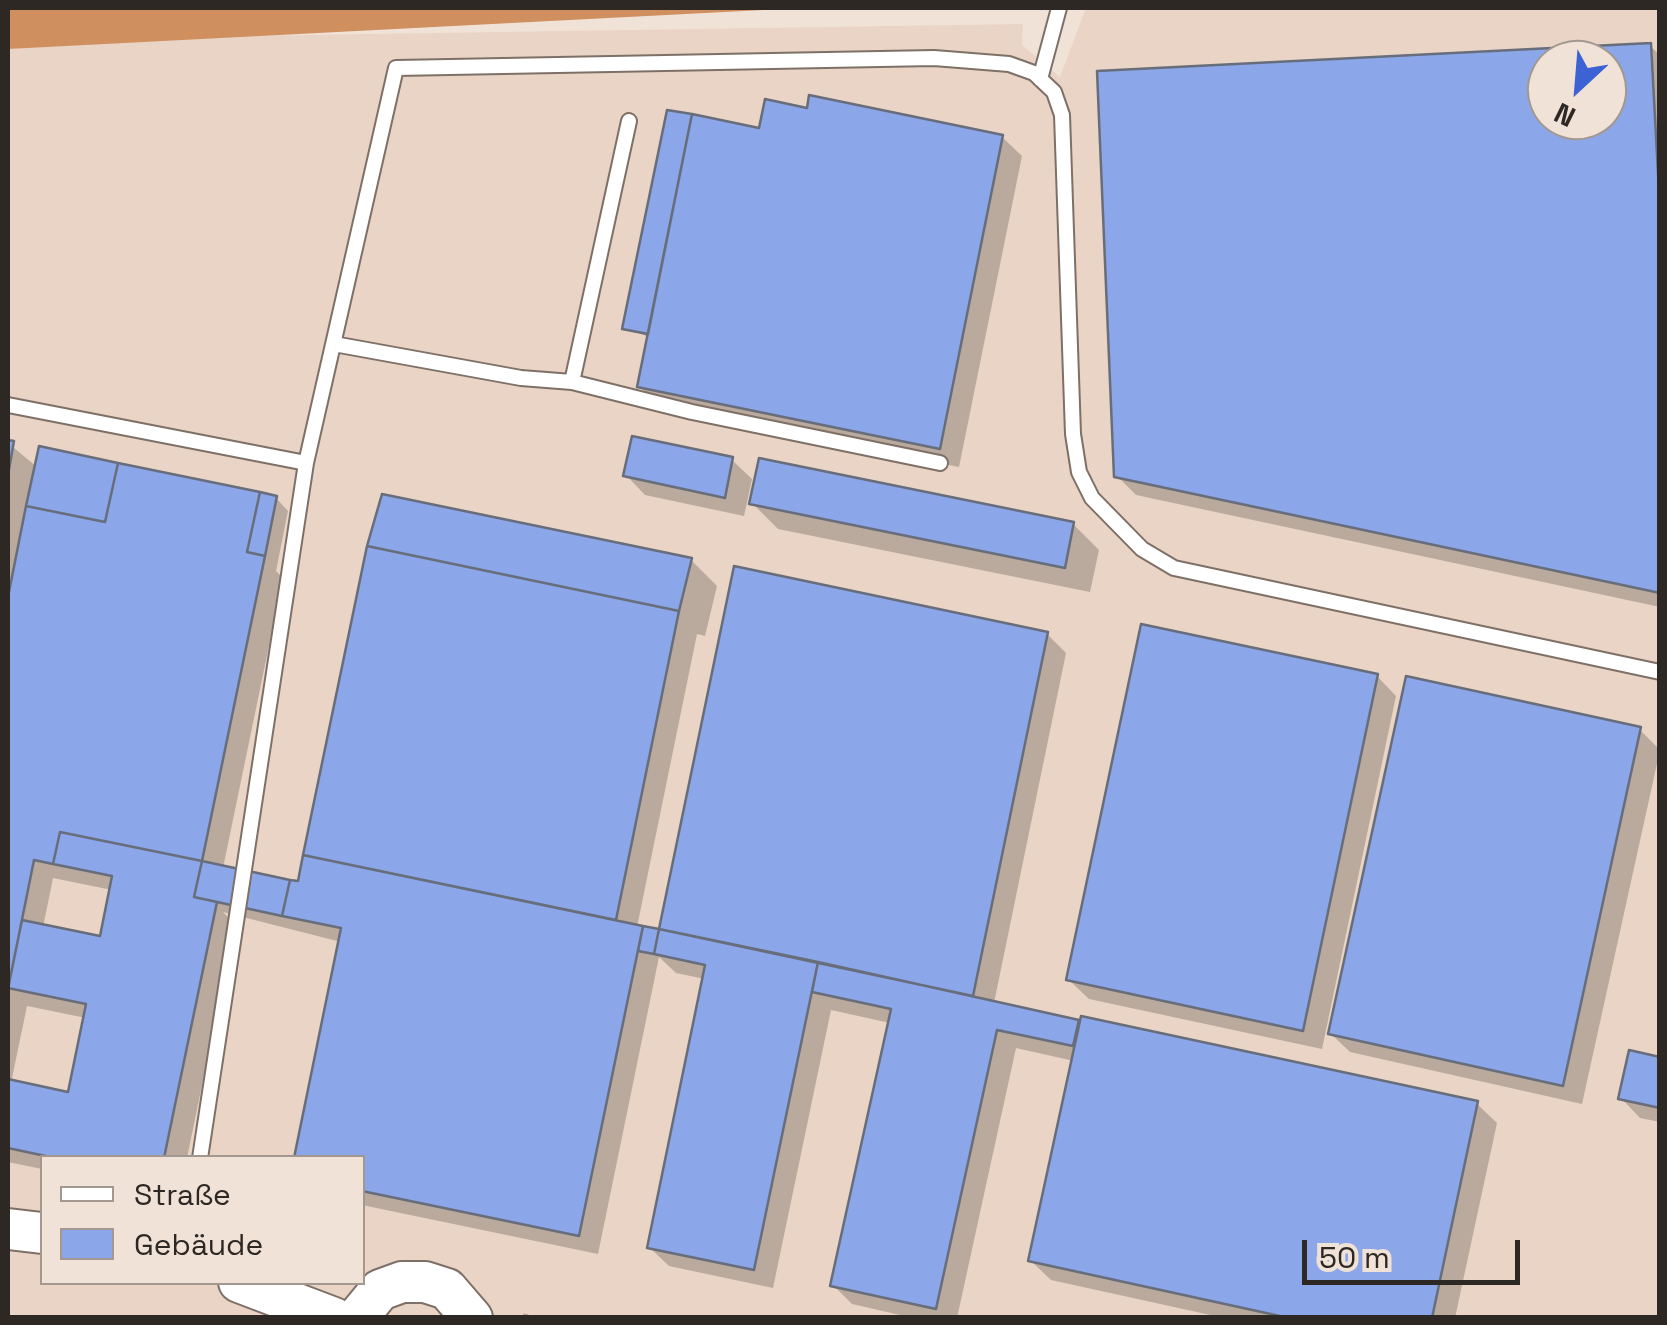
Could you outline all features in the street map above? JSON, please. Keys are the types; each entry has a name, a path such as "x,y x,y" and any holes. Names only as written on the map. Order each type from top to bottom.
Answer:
{"street":[{"path":"8,1229 40,1232"},
{"path":"356,1318 380,1290 402,1282 425,1282 446,1290 472,1318"},
{"path":"247,1285 334,1318"}],"lane":[{"path":"1040,79 1060,8"},
{"path":"200,1155 306,463 396,68 934,58 1008,64 1040,79 1054,92 1062,116 1074,434 1079,472 1092,498 1142,549 1174,568 1660,672"},
{"path":"572,382 629,121"},
{"path":"334,344 522,378 572,382 692,412 940,463"},
{"path":"8,405 306,463"}],"shaded area":[{"path":"8,8 802,8 8,49"},
{"path":"1086,8 1659,8 1659,1317 8,1318 8,49 239,36 1023,24 1022,45 1060,77"}],"building":[{"path":"1651,43 1660,211 1660,593 1114,477 1097,71 1527,49 1527,140 1627,140 1627,44"},
{"path":"809,95 1003,135 940,449 637,387 692,114 759,128 765,99 807,108"},
{"path":"667,110 692,114 648,334 622,329"},
{"path":"632,436 733,457 725,498 623,476"},
{"path":"8,440 14,441 8,475"},
{"path":"39,446 118,463 105,522 26,506"},
{"path":"759,458 1074,522 1065,568 749,504"},
{"path":"118,463 260,492 247,552 265,556 202,861 60,832 53,864 34,860 8,989 8,597 26,506 105,522"},
{"path":"260,492 277,496 265,556 247,552"},
{"path":"382,494 692,558 679,611 367,546"},
{"path":"367,546 679,611 616,920 303,855"},
{"path":"734,566 1048,632 973,996 659,929"},
{"path":"1141,624 1378,674 1303,1031 1066,980"},
{"path":"1406,676 1641,727 1563,1086 1328,1034"},
{"path":"60,832 202,861 194,897 217,902 165,1155 41,1155 8,1148 8,1079 68,1092 86,1004 8,988 22,920 100,936 112,876 53,864"},
{"path":"303,855 643,926 579,1236 365,1192 365,1155 295,1155 341,928 282,916 290,880 298,881"},
{"path":"202,861 290,880 282,916 194,897"},
{"path":"643,926 659,929 654,954 638,951"},
{"path":"659,929 818,962 754,1270 647,1248 705,965 654,954"},
{"path":"818,962 1079,1020 1073,1046 997,1030 936,1309 830,1286 891,1009 812,992"},
{"path":"1081,1016 1478,1101 1432,1318 1289,1318 1028,1261"},
{"path":"1629,1050 1660,1057 1660,1108 1618,1099"}]}
